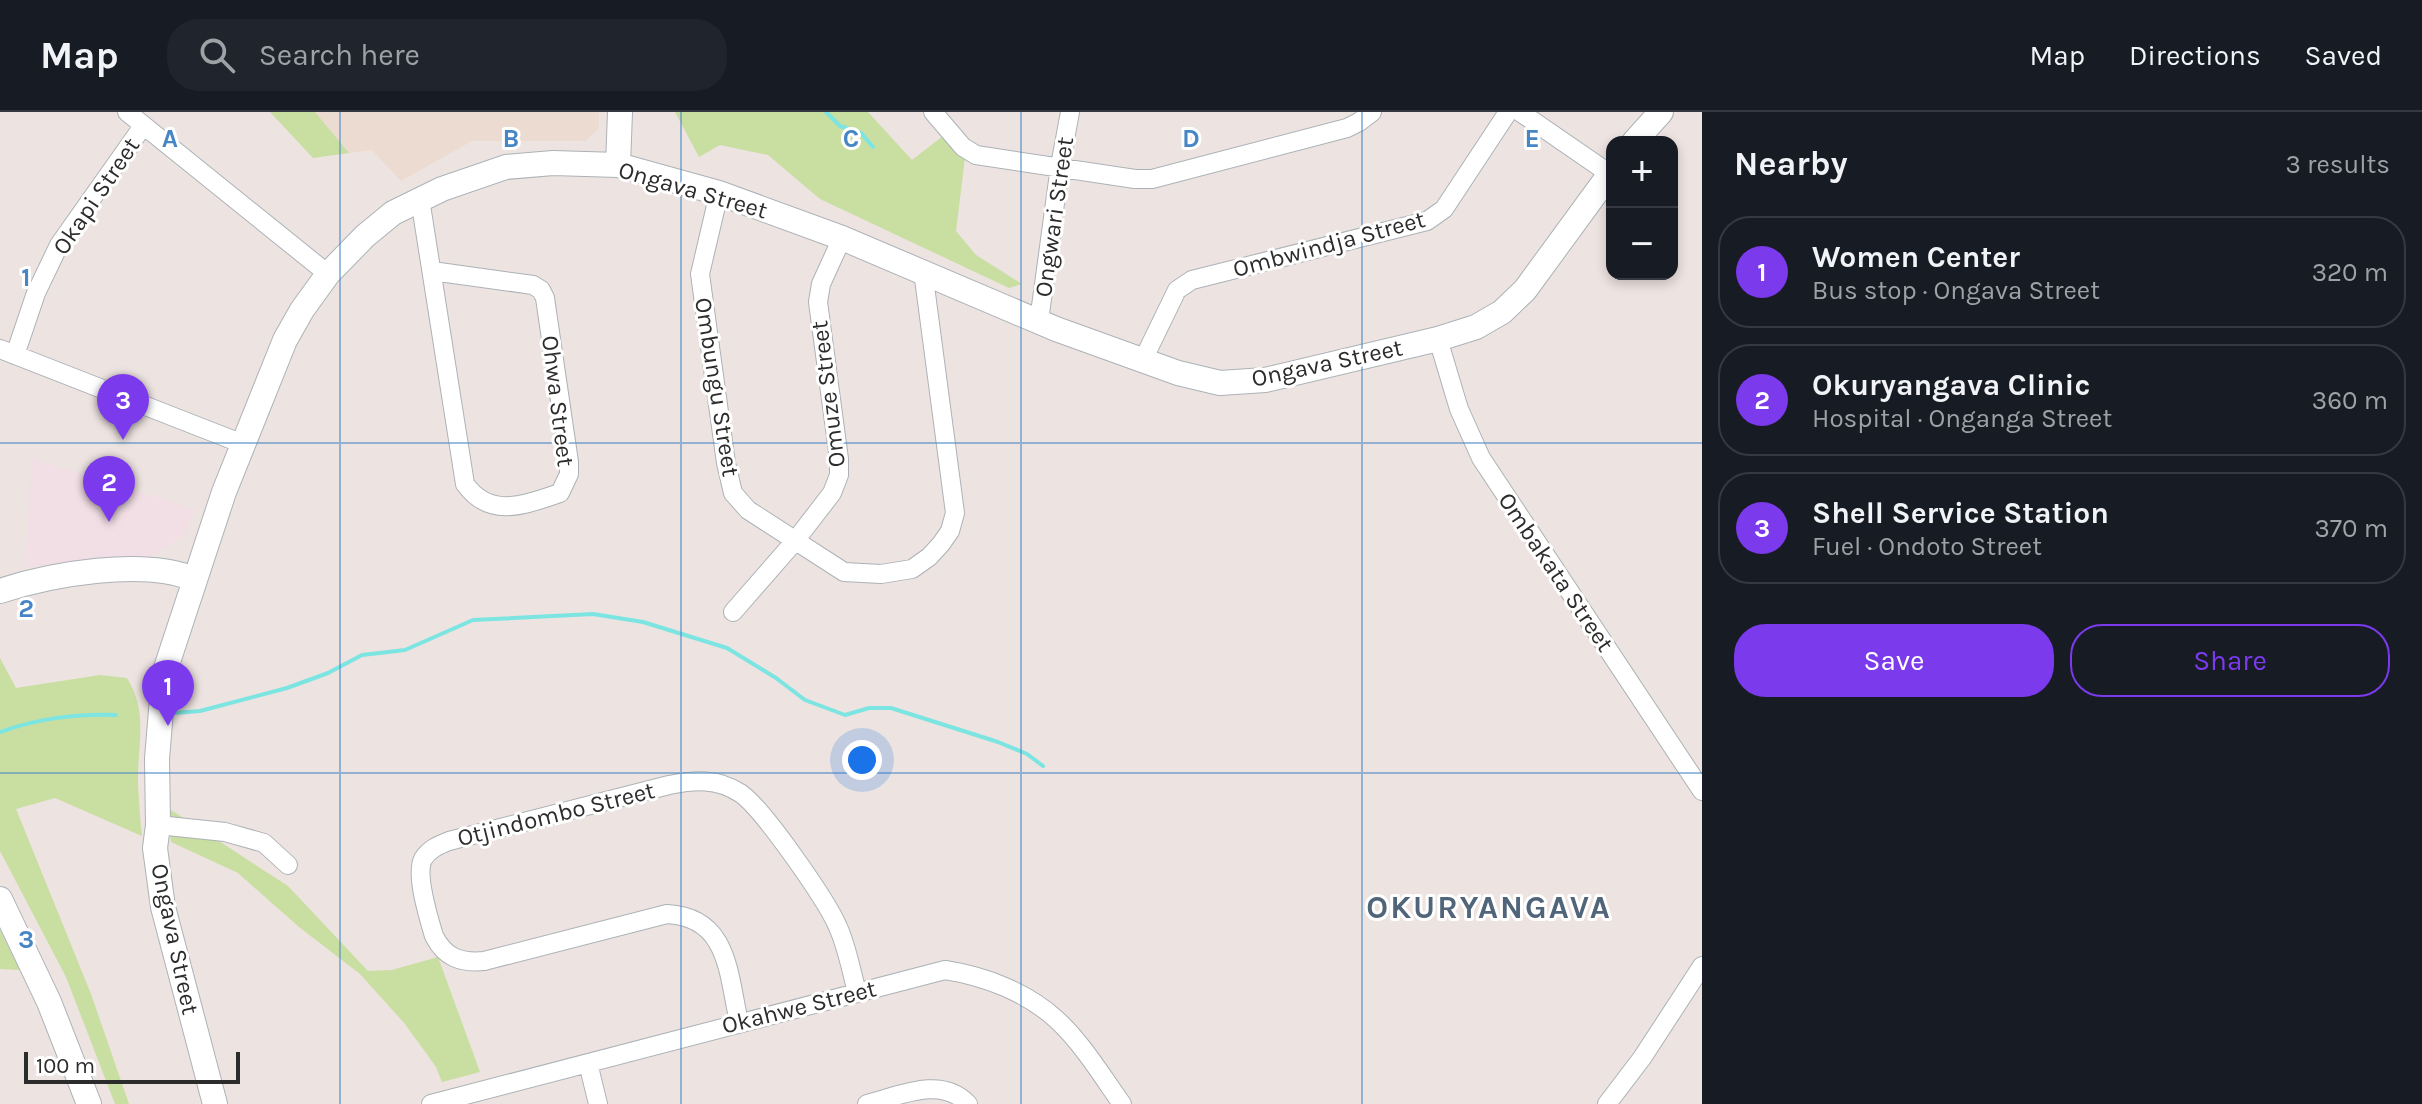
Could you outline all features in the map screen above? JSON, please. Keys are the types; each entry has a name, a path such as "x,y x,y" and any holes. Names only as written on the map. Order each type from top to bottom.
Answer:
{"street":[{"path":"127,112 328,274"},
{"path":"618,165 620,112"},
{"path":"933,112 963,147 976,155 1135,179 1152,179 1347,128 1372,112"},
{"name":"Ongwari Street","path":"1039,321 1070,112"},
{"name":"Ombwindja Street","path":"1143,360 1177,290 1184,284 1427,221 1436,216 1444,209 1508,112"},
{"path":"1520,112 1606,169"},
{"path":"1639,136 1661,112"},
{"name":"Okapi Street","path":"8,352 59,245 143,126"},
{"name":"Ongava Street","path":"215,1104 163,907 155,848 158,825 157,759 164,674 194,579 285,340 328,274 383,221 420,199 480,175 521,165 618,165 719,193 842,238 1039,321 1178,373 1220,383 1265,380 1476,327 1502,312 1525,290 1606,179"},
{"name":"Ombungu Street","path":"719,193 700,274 726,463 737,499 748,510 844,572 881,574 919,565 941,544 950,531 955,513 923,271"},
{"name":"Ohwa Street","path":"420,199 465,484 481,502 491,506 520,504 560,493 569,474 569,462 545,298 541,290 533,285 432,271"},
{"name":"Omuze Street","path":"733,612 795,541 832,493 839,475 818,302 821,284 842,238"},
{"name":"Ombakata Street","path":"1438,339 1459,409 1481,458 1702,791"},
{"path":"8,352 243,444"},
{"path":"0,591 62,574 102,571 163,571 194,579"},
{"name":"Otjindombo Street","path":"739,1022 718,939 707,926 683,915 667,914 484,961 454,959 434,936 420,874 423,858 434,847 449,841 669,785 696,780 716,782 738,791 765,817 835,921 857,992"},
{"path":"158,825 225,832 264,843 288,865"},
{"path":"0,899 49,1002 89,1104"},
{"path":"1607,1104 1642,1058 1702,966"},
{"name":"Okahwe Street","path":"431,1104 945,970 972,975 1019,994 1057,1020 1116,1102"},
{"path":"588,1063 598,1104"},
{"path":"867,1104 935,1088 957,1094 968,1104"}],"shaded area":[{"path":"315,112 599,112 599,128 586,141 472,141 401,181 372,150 349,153"},
{"path":"32,459 195,509 184,535 143,562 65,562 25,567"}],"green space":[{"path":"270,112 315,112 349,153 313,158"},
{"path":"675,112 868,112 912,160 943,136 965,158 956,231 976,255 1022,284 1009,288 820,199 768,155 720,145 699,157"},
{"path":"0,658 16,688 100,675 127,678 138,704 138,784 142,836 55,798 16,809 91,994 129,1104 115,1104 66,977 0,851"},
{"path":"168,808 288,886 368,971 392,970 438,957 480,1072 442,1082 436,1067 405,1024 360,974 299,927 238,873 171,842"},
{"path":"0,930 20,970 0,969"}],"waterway":[{"path":"826,112 840,126 861,133 873,147"},
{"path":"174,713 200,711 287,688 328,673 362,655 405,650 473,620 593,614 643,622 727,648 805,700 845,715 869,708 891,708 998,742 1027,754 1043,766"},
{"path":"0,732 57,718 116,715"}],"place":[{"name":"Shell Service Station","path":"123,440"},
{"name":"Okuryangava Clinic","path":"109,522"},
{"name":"Women Center","path":"168,726"}],"district":[{"name":"OKURYANGAVA","path":"1489,907"}]}
